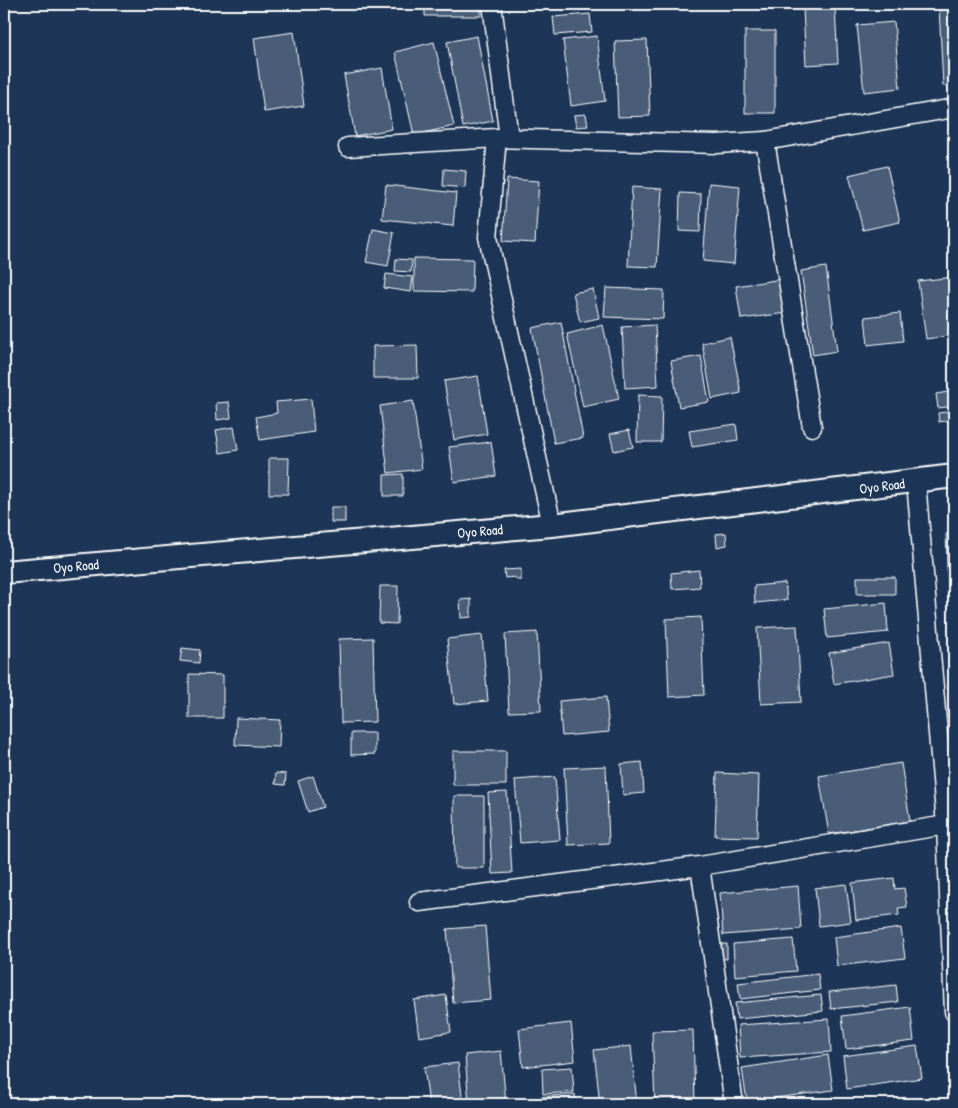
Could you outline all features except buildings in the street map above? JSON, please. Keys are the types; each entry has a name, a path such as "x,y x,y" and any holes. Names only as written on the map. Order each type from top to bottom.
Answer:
{"street":[{"path":"492,4 503,138 488,237 552,525"},
{"path":"348,147 503,138 717,144 765,142 954,108"},
{"path":"765,142 812,427"},
{"name":"Oyo Road","path":"4,572 552,525 954,476"},
{"path":"916,482 948,789 946,825 954,1012"},
{"path":"420,902 700,866 946,825"},
{"path":"700,866 734,1104"}]}
